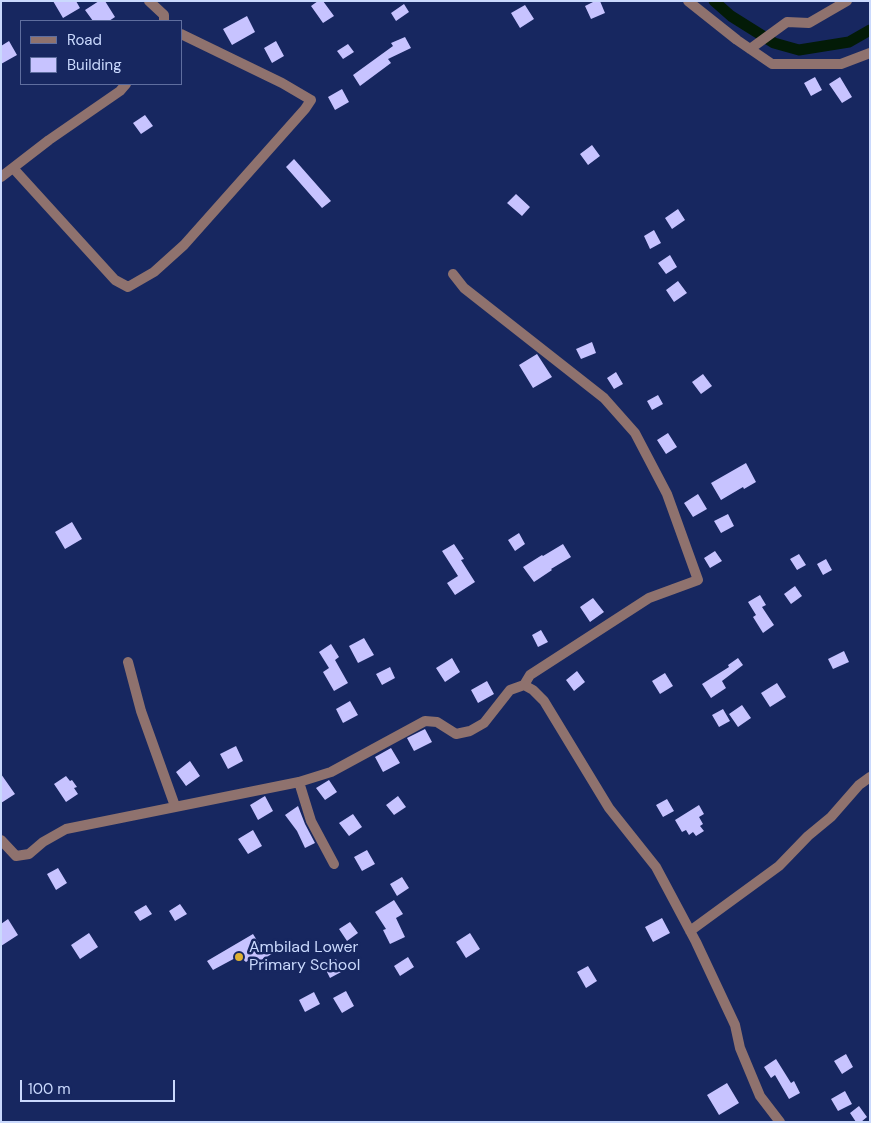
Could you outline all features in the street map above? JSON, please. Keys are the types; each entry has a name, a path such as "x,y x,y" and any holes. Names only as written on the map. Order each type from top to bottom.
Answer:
{"street":[{"path":"148,1 164,15 164,20"},
{"path":"688,1 772,64 841,64 870,53"},
{"path":"750,49 787,22 809,23 848,1"},
{"path":"13,168 115,280 128,287 154,272 184,245 311,100 282,83 182,34"},
{"path":"1,177 49,140 120,91 125,85"},
{"path":"1,840 16,856 29,854 43,842 66,829 299,782 330,772 425,721 436,722 456,734 470,731 484,723 510,690 524,685 530,675 650,598 698,580 667,494 635,433 604,398 464,288 453,274"},
{"path":"128,662 140,711 175,806"},
{"path":"524,685 544,701 609,808 656,867 690,931 735,1025 740,1048 760,1096 780,1122"},
{"path":"690,931 779,866 808,836 831,817 859,785 870,777"},
{"path":"299,782 311,821 334,864"}],"building":[{"path":"53,1 76,1 80,8 63,18"},
{"path":"99,1 105,1 115,17 110,20 92,20 85,10"},
{"path":"318,1 323,1 334,16 323,23 311,6"},
{"path":"595,1 600,1 605,13 591,19 585,6"},
{"path":"404,4 409,12 396,21 391,13"},
{"path":"525,5 534,19 520,28 511,13"},
{"path":"247,16 255,32 232,45 223,29"},
{"path":"405,37 411,48 388,59 391,63 360,86 353,75 393,46 391,43"},
{"path":"9,41 17,55 1,64 1,46"},
{"path":"276,41 284,56 272,63 264,48"},
{"path":"348,44 354,52 343,59 337,51"},
{"path":"815,77 822,90 811,96 804,83"},
{"path":"840,77 852,97 842,103 829,84"},
{"path":"342,89 349,102 335,110 328,97"},
{"path":"145,115 153,126 141,134 133,123"},
{"path":"592,145 600,156 588,165 580,154"},
{"path":"294,159 331,201 322,208 286,167"},
{"path":"516,194 530,207 522,216 507,203"},
{"path":"678,209 685,220 672,229 665,218"},
{"path":"654,230 661,243 650,249 644,236"},
{"path":"670,255 677,267 666,274 658,263"},
{"path":"678,281 687,293 674,302 666,290"},
{"path":"592,342 596,353 581,359 576,349"},
{"path":"537,354 552,377 533,388 519,365"},
{"path":"616,372 623,384 614,389 607,378"},
{"path":"703,374 712,386 701,394 692,382"},
{"path":"658,395 663,404 652,410 647,401"},
{"path":"668,433 677,447 666,454 657,440"},
{"path":"746,463 756,482 721,500 711,483"},
{"path":"698,494 707,509 693,517 684,503"},
{"path":"728,514 734,526 721,533 714,521"},
{"path":"72,522 82,539 65,549 55,532"},
{"path":"519,533 525,544 515,551 508,540"},
{"path":"454,544 464,559 461,560 475,582 455,595 447,583 458,576 442,551"},
{"path":"563,544 571,557 534,582 523,567"},
{"path":"715,551 722,561 710,568 704,558"},
{"path":"799,554 806,565 797,570 790,559"},
{"path":"826,559 832,570 823,575 817,564"},
{"path":"795,586 802,596 791,604 784,594"},
{"path":"760,595 766,605 762,607 774,625 763,633 753,617 756,615 748,602"},
{"path":"593,598 604,612 590,622 580,607"},
{"path":"541,630 548,642 538,647 532,635"},
{"path":"364,638 374,655 358,663 349,646"},
{"path":"331,644 339,657 335,660 348,683 334,691 323,672 329,668 319,652"},
{"path":"844,651 849,662 833,669 828,659"},
{"path":"452,658 460,672 445,682 436,668"},
{"path":"738,658 743,665 722,681 726,688 711,698 702,684 729,667 728,665"},
{"path":"390,667 395,678 382,685 376,674"},
{"path":"577,671 585,682 574,691 566,680"},
{"path":"665,673 673,686 660,694 652,681"},
{"path":"487,681 494,694 478,703 471,690"},
{"path":"777,683 786,697 770,707 761,693"},
{"path":"350,701 358,715 343,723 336,709"},
{"path":"742,705 751,718 738,727 729,714"},
{"path":"723,709 730,721 719,727 712,715"},
{"path":"425,729 432,742 414,751 407,738"},
{"path":"236,746 243,761 228,769 220,754"},
{"path":"391,748 400,763 383,772 375,757"},
{"path":"190,761 200,776 186,786 176,772"},
{"path":"1,774 15,794 1,803"},
{"path":"66,776 77,787 74,788 78,794 66,802 54,784"},
{"path":"329,780 337,792 325,800 316,788"},
{"path":"265,796 273,811 258,820 250,805"},
{"path":"398,796 406,807 394,815 386,805"},
{"path":"667,799 674,811 663,817 656,805"},
{"path":"699,805 704,814 699,817 703,824 700,826 704,831 696,836 693,832 689,835 686,830 682,832 675,820"},
{"path":"298,806 315,843 305,848 297,831 285,815"},
{"path":"353,814 362,827 349,836 339,823"},
{"path":"253,830 262,846 248,854 238,839"},
{"path":"367,850 375,864 362,871 354,857"},
{"path":"58,868 67,883 56,890 47,874"},
{"path":"402,877 409,888 397,896 390,884"},
{"path":"394,900 403,914 396,918 405,937 390,944 383,930 386,929 375,912"},
{"path":"180,904 187,914 175,921 169,911"},
{"path":"146,905 152,914 140,921 134,912"},
{"path":"662,918 670,933 653,942 645,927"},
{"path":"8,919 18,935 1,946 1,924"},
{"path":"350,922 358,933 347,941 339,929"},
{"path":"89,933 98,947 80,959 71,945"},
{"path":"470,933 480,949 466,958 456,942"},
{"path":"253,934 263,950 284,947 256,963 252,958 246,962 239,956 213,970 207,961"},
{"path":"408,957 414,967 400,976 394,966"},
{"path":"336,959 343,971 330,978 324,966"},
{"path":"588,966 597,981 586,988 577,972"},
{"path":"346,991 354,1006 342,1013 333,998"},
{"path":"314,992 320,1004 305,1012 299,1000"},
{"path":"846,1054 853,1067 842,1074 834,1061"},
{"path":"776,1059 791,1083 794,1081 800,1093 789,1099 775,1075 771,1078 764,1067"},
{"path":"727,1083 739,1103 719,1115 707,1095"},
{"path":"845,1091 852,1104 838,1111 831,1099"},
{"path":"859,1106 867,1117 861,1122 856,1122 850,1113"}],"waterway":[{"path":"714,1 731,16 774,43 799,50 849,42 870,30"}],"place":[{"name":"Ambilad Lower Primary School","path":"239,957"}]}
